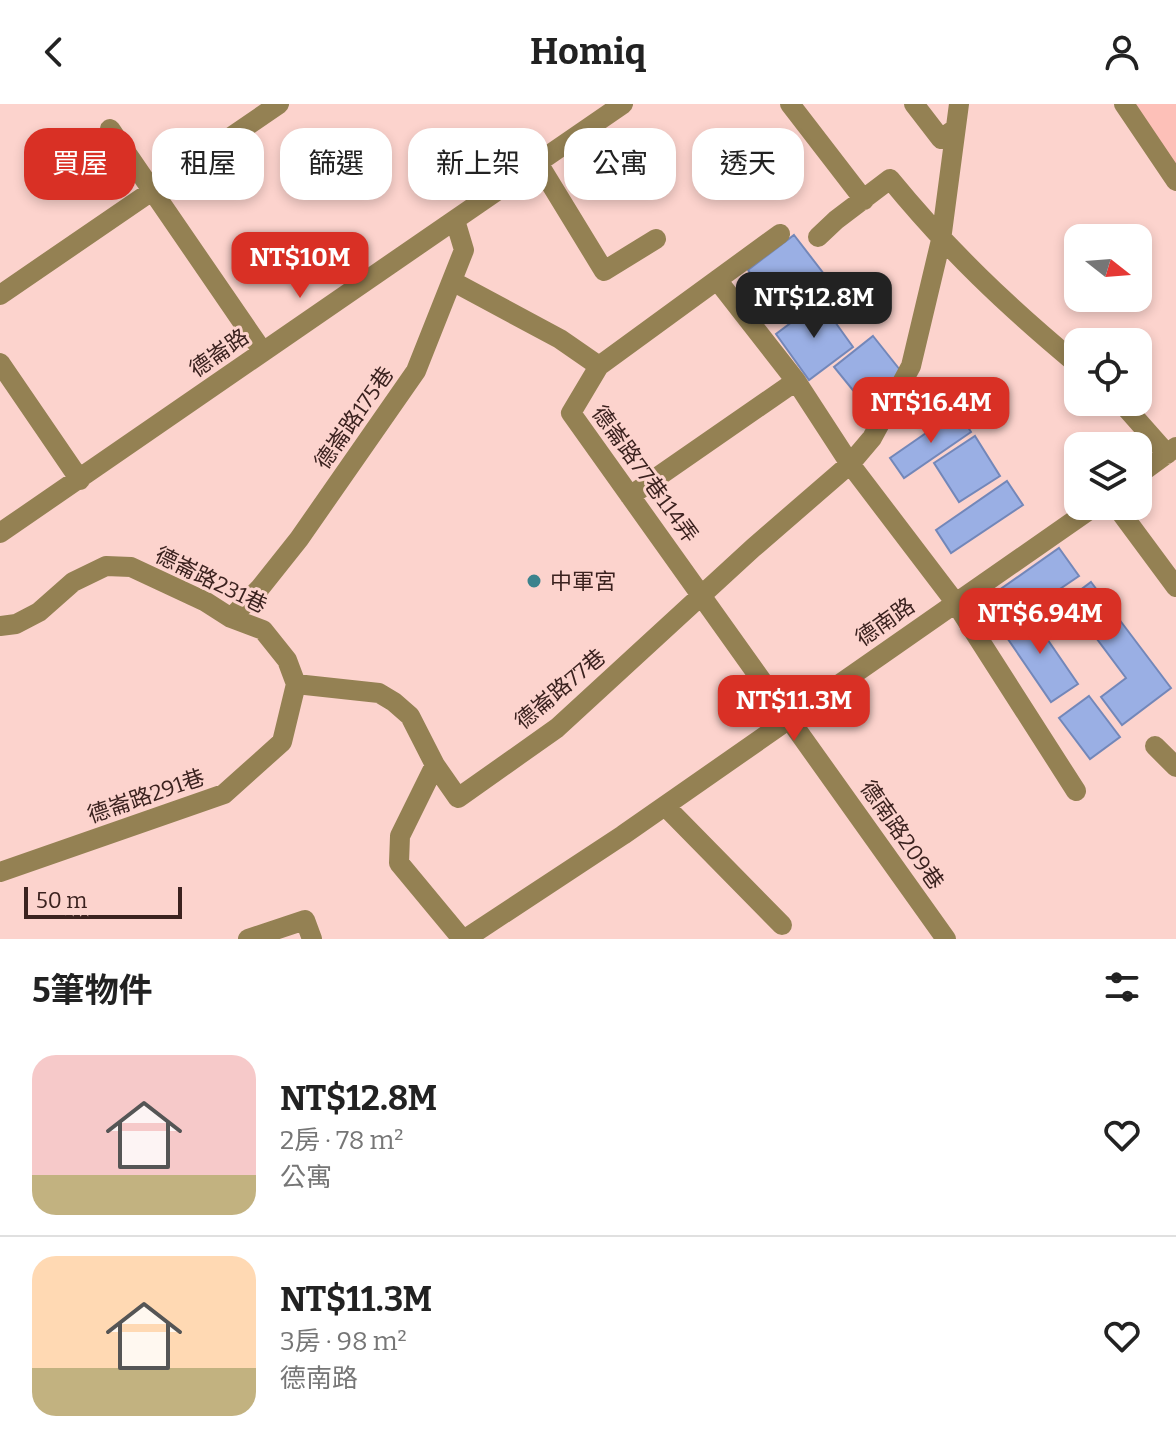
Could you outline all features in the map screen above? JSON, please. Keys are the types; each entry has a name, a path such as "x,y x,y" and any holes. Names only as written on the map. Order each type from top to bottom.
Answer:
{"street":[{"path":"0,295 279,104"},
{"name":"德崙路","path":"548,156 623,104"},
{"path":"790,104 864,200"},
{"path":"914,104 941,139 955,129"},
{"name":"德崙路77巷","path":"296,684 379,693 394,702 410,716 435,765 458,798 557,728 850,464 872,438 911,366 941,240 959,104"},
{"path":"1124,104 1176,181"},
{"path":"136,169 263,352"},
{"path":"548,179 604,271 656,239"},
{"path":"818,237 890,179 941,240 1006,306 1064,354"},
{"name":"德崙路","path":"0,533 484,200"},
{"name":"德崙路175巷","path":"231,618 260,588 299,539 416,371 464,250 455,220"},
{"name":"德崙路77巷114弄","path":"780,234 599,366 571,413 791,718"},
{"path":"452,281 560,339 599,366"},
{"path":"718,281 796,381 850,464 955,602 1076,791"},
{"path":"0,363 80,480"},
{"path":"630,496 796,381"},
{"path":"1136,416 1172,451 1152,465"},
{"name":"德南路","path":"463,939 665,806 1075,520"},
{"path":"1126,520 1176,587"},
{"name":"德崙路231巷","path":"0,626 16,624 39,612 73,582 106,566 131,567 206,602 231,618 263,630 287,660 296,684"},
{"name":"德崙路291巷","path":"0,872 224,794 282,742 296,684"},
{"name":"德南路209巷","path":"791,718 946,939"},
{"path":"1155,746 1176,767"},
{"path":"435,765 400,836 399,863 463,939"},
{"path":"665,806 782,925"},
{"path":"248,939 305,920 312,939"}],"shaded area":[{"path":"1135,104 1176,104 1176,167"}],"building":[{"path":"794,235 824,274 777,309 748,270"},
{"path":"820,301 853,347 809,380 776,334"},
{"path":"873,336 904,375 865,405 834,367"},
{"path":"958,411 971,432 904,478 890,458"},
{"path":"975,436 1000,476 959,502 934,463"},
{"path":"1007,481 1023,505 951,553 936,530"},
{"path":"1059,548 1079,576 1001,629 982,602"},
{"path":"1091,582 1171,688 1122,725 1101,697 1126,678 1071,597"},
{"path":"1028,611 1078,684 1051,702 1001,629"},
{"path":"1089,696 1120,737 1090,759 1059,718"}],"place":[{"name":"中軍宮","path":"534,581"}]}
